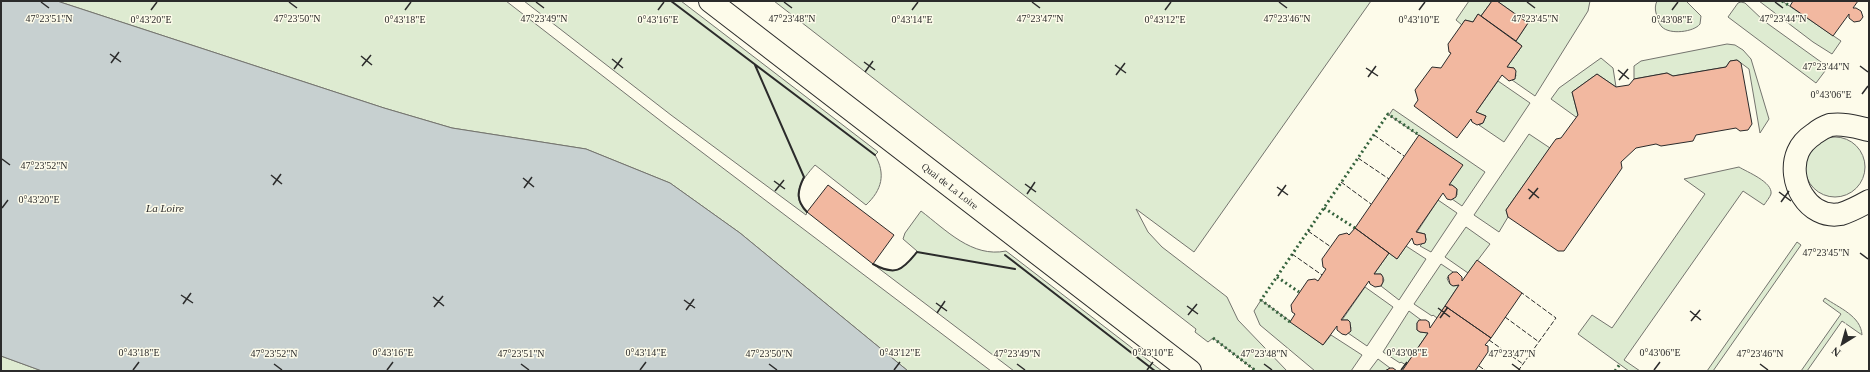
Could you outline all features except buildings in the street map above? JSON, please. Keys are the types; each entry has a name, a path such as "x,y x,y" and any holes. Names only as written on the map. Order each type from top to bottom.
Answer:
{"main road":[{"name":"Quai de La Loire","path":"710,1 1190,371"},
{"path":"1869,130 1846,124 1820,129 1809,137 1798,151 1795,168 1798,191 1807,202 1816,209 1827,214 1840,214 1850,211 1869,201"}],"green space":[{"path":"57,1 506,1 666,125 991,371 908,371 740,233 670,183 586,149 452,128 384,108"},
{"path":"524,1 681,1 878,152 875,155 880,169 881,182 876,194 866,205 815,165 799,188 799,200 807,212 806,215 671,115"},
{"path":"774,1 1371,1 1194,252 1136,209 1148,232 1162,247 1227,297 1238,320 1287,371 1256,371 1213,338 1208,342 1195,332 1196,329"},
{"path":"1469,1 1492,1 1481,16 1478,14 1473,22 1465,20 1462,25 1456,20"},
{"path":"1497,1 1590,1 1588,11 1535,96 1512,80 1516,76 1514,68 1507,67 1522,46 1516,41 1528,23"},
{"path":"1657,1 1686,1 1701,16 1700,24 1693,29 1682,32 1670,31 1662,27 1656,13 1655,7"},
{"path":"1759,1 1782,1 1841,41 1832,54 1813,42"},
{"path":"1738,3 1745,3 1764,21 1828,67 1816,83 1728,17"},
{"path":"1727,44 1735,45 1743,50 1751,59 1769,119 1760,133 1749,69 1737,60 1730,61 1726,67 1673,76 1667,73 1634,79 1634,66 1641,61"},
{"path":"1601,58 1613,68 1616,87 1597,74 1572,92 1578,115 1576,117 1551,99 1559,88"},
{"path":"1498,81 1530,103 1504,142 1479,125 1483,123 1486,116 1476,112"},
{"path":"1393,109 1485,172 1462,206 1452,199 1457,195 1457,189 1452,185 1449,185 1462,165 1389,115"},
{"path":"1529,134 1550,148 1506,210 1508,217 1499,232 1474,215"},
{"path":"1835,137 1852,142 1860,150 1865,167 1860,184 1852,192 1835,197 1818,192 1810,184 1805,167 1810,150 1818,142"},
{"path":"1739,167 1768,185 1771,190 1771,194 1764,205 1743,191 1624,360 1640,371 1629,371 1578,334 1592,315 1612,328 1705,194 1684,179"},
{"path":"1438,200 1457,213 1431,252 1420,246 1426,240 1425,234 1417,232"},
{"path":"921,211 960,241 982,250 994,252 1006,251 1162,371 1014,371 873,264 887,270 898,270 912,258 917,251 903,239 905,233"},
{"path":"1466,227 1490,244 1468,273 1445,257"},
{"path":"1797,242 1801,245 1713,371 1707,371"},
{"path":"1406,246 1426,259 1399,300 1381,286 1384,280 1381,274 1374,274 1389,253 1397,259"},
{"path":"1441,264 1453,272 1447,278 1450,284 1453,286 1459,285 1437,318 1414,304"},
{"path":"1365,287 1393,307 1367,346 1348,333 1351,328 1348,320 1342,320"},
{"path":"1825,298 1854,318 1861,328 1862,335 1842,321 1807,371 1801,371 1841,314 1823,301"},
{"path":"1261,300 1323,345 1331,335 1362,355 1351,371 1315,371 1260,325 1254,311"},
{"path":"1409,311 1421,320 1417,323 1417,330 1428,333 1406,365 1401,362 1400,363 1383,352"},
{"path":"1,356 42,371 1,371"},
{"path":"1378,359 1390,368 1385,371 1369,371"}],"water":[{"name":"La Loire","path":"1,1 57,1 384,108 452,128 586,149 670,183 740,233 908,371 42,371 1,356"}],"hedge":[{"path":"1782,1 1790,6"},
{"path":"1290,322 1261,300 1388,114 1419,135"},
{"path":"1324,208 1355,228"},
{"path":"1277,277 1299,292"},
{"path":"1213,338 1256,371"},
{"path":"1615,371 1620,364"}],"fence":[{"path":"1374,135 1404,156"},
{"path":"1358,158 1389,179"},
{"path":"1341,182 1371,204"},
{"path":"1308,231 1331,247"},
{"path":"1292,254 1322,275"},
{"path":"1518,371 1556,318 1522,293"},
{"path":"1505,317 1539,342"},
{"path":"1489,340 1523,364"},
{"path":"1479,366 1486,371"}],"wall":[{"path":"671,1 875,155"},
{"path":"755,65 804,177 799,191 799,200 807,212"},
{"path":"873,264 887,270 898,270 907,264 917,252 1015,269"},
{"path":"1005,255 1155,371"}]}
